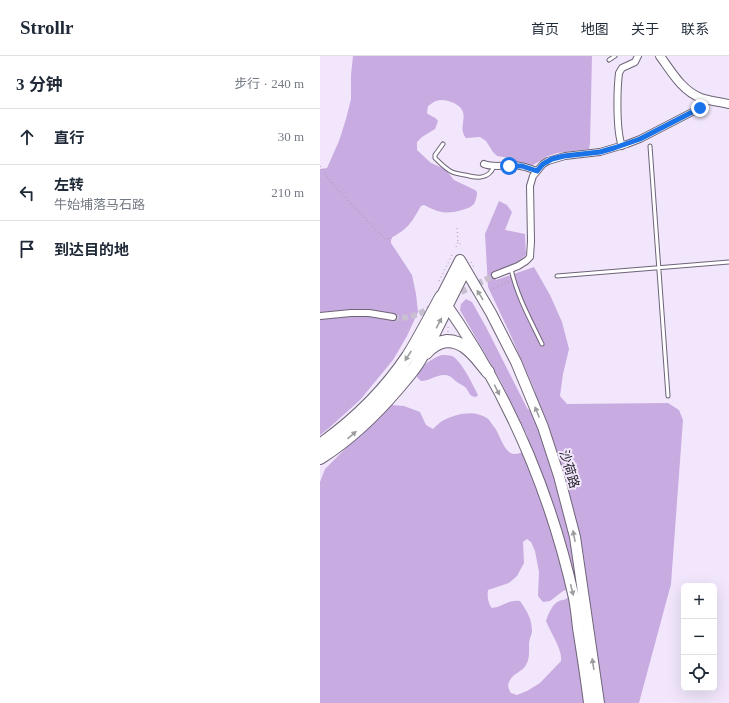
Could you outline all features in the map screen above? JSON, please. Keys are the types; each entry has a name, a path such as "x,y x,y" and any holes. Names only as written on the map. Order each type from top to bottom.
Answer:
{"highway":[{"path":"320,458 350,437 366,423 388,400 417,364 444,302"},
{"path":"320,445 354,420 376,396 407,358 444,302"},
{"path":"417,364 431,354 448,348 468,355 488,372"}],"main road":[{"name":"沙荷路","path":"456,257 468,266 516,362 543,427 559,476 575,536 599,703"},
{"path":"456,257 444,302 458,322 488,372 522,441 545,498 556,532 574,600 589,703"},
{"path":"444,302 468,266"}],"street":[{"path":"622,146 618,118 620,70 636,62 638,56"},
{"path":"660,56 680,83 697,96 729,104"},
{"path":"495,275 523,263 530,257 530,186 531,181 543,164 552,159 564,156 600,152 640,139 693,112 704,105 708,99"},
{"path":"484,164 494,166 518,166 537,171"},
{"path":"320,316 369,313 393,317"}],"lane":[{"path":"609,60 615,56"},
{"path":"443,144 435,154 436,158 453,172 480,178 489,173 494,166"},
{"path":"650,146 668,396"},
{"path":"557,276 729,262"},
{"path":"511,269 517,290 542,344"}],"path":[{"path":"320,166 335,187 385,239 395,238"},
{"path":"456,246 458,241 457,228"},
{"path":"458,241 461,245"},
{"path":"440,280 456,257"},
{"path":"468,266 477,267"},
{"path":"490,290 514,279"},
{"path":"448,324 448,331"}],"shaded area":[{"path":"353,56 592,56 590,144 589,149 557,153 548,156 533,165 521,165 509,158 497,156 486,141 480,137 466,138 463,131 464,117 462,110 454,103 439,100 428,106 427,113 436,118 438,121 435,129 417,142 417,150 431,163 445,169 454,180 475,190 477,192 476,200 474,204 464,210 454,212 442,212 424,205 421,206 409,225 391,238 391,243 412,275 418,312 407,336 393,360 360,400 320,435 320,169 327,168 339,141 346,119 351,99"},
{"path":"499,201 507,205 512,212 505,230 525,234 526,255 515,264 493,272 496,280 534,267 550,295 562,322 569,349 560,396 567,404 668,403 679,410 683,420 671,584 639,703 320,703 320,482 325,469 374,420 392,405 404,406 420,412 426,425 433,429 442,421 453,416 470,413 482,415 490,421 509,452 517,454 528,447 529,441 527,435 500,380 460,310 461,304 466,299 472,302 527,408 529,410 533,410 537,404 534,389 488,287 485,234","holes":["527,539 531,542 535,551 539,572 538,596 543,602 550,601 566,590 568,597 554,605 546,621 558,646 561,661 540,683 517,695 511,693 508,683 525,667 527,662 529,642 532,632 530,619 520,601 513,601 492,608 489,602 488,590 509,583 517,576 524,563 523,542"]},
{"path":"442,355 452,356 459,362 478,395 476,397 469,394 465,387 448,375 421,381 417,377 421,369 427,363"}],"tunnel":[{"path":"453,296 495,275"},
{"path":"393,317 409,317 435,306"}],"route":[{"path":"509,166 522,166 537,171 543,164 552,159 564,156 600,152 614,148 654,133 700,108"}]}
